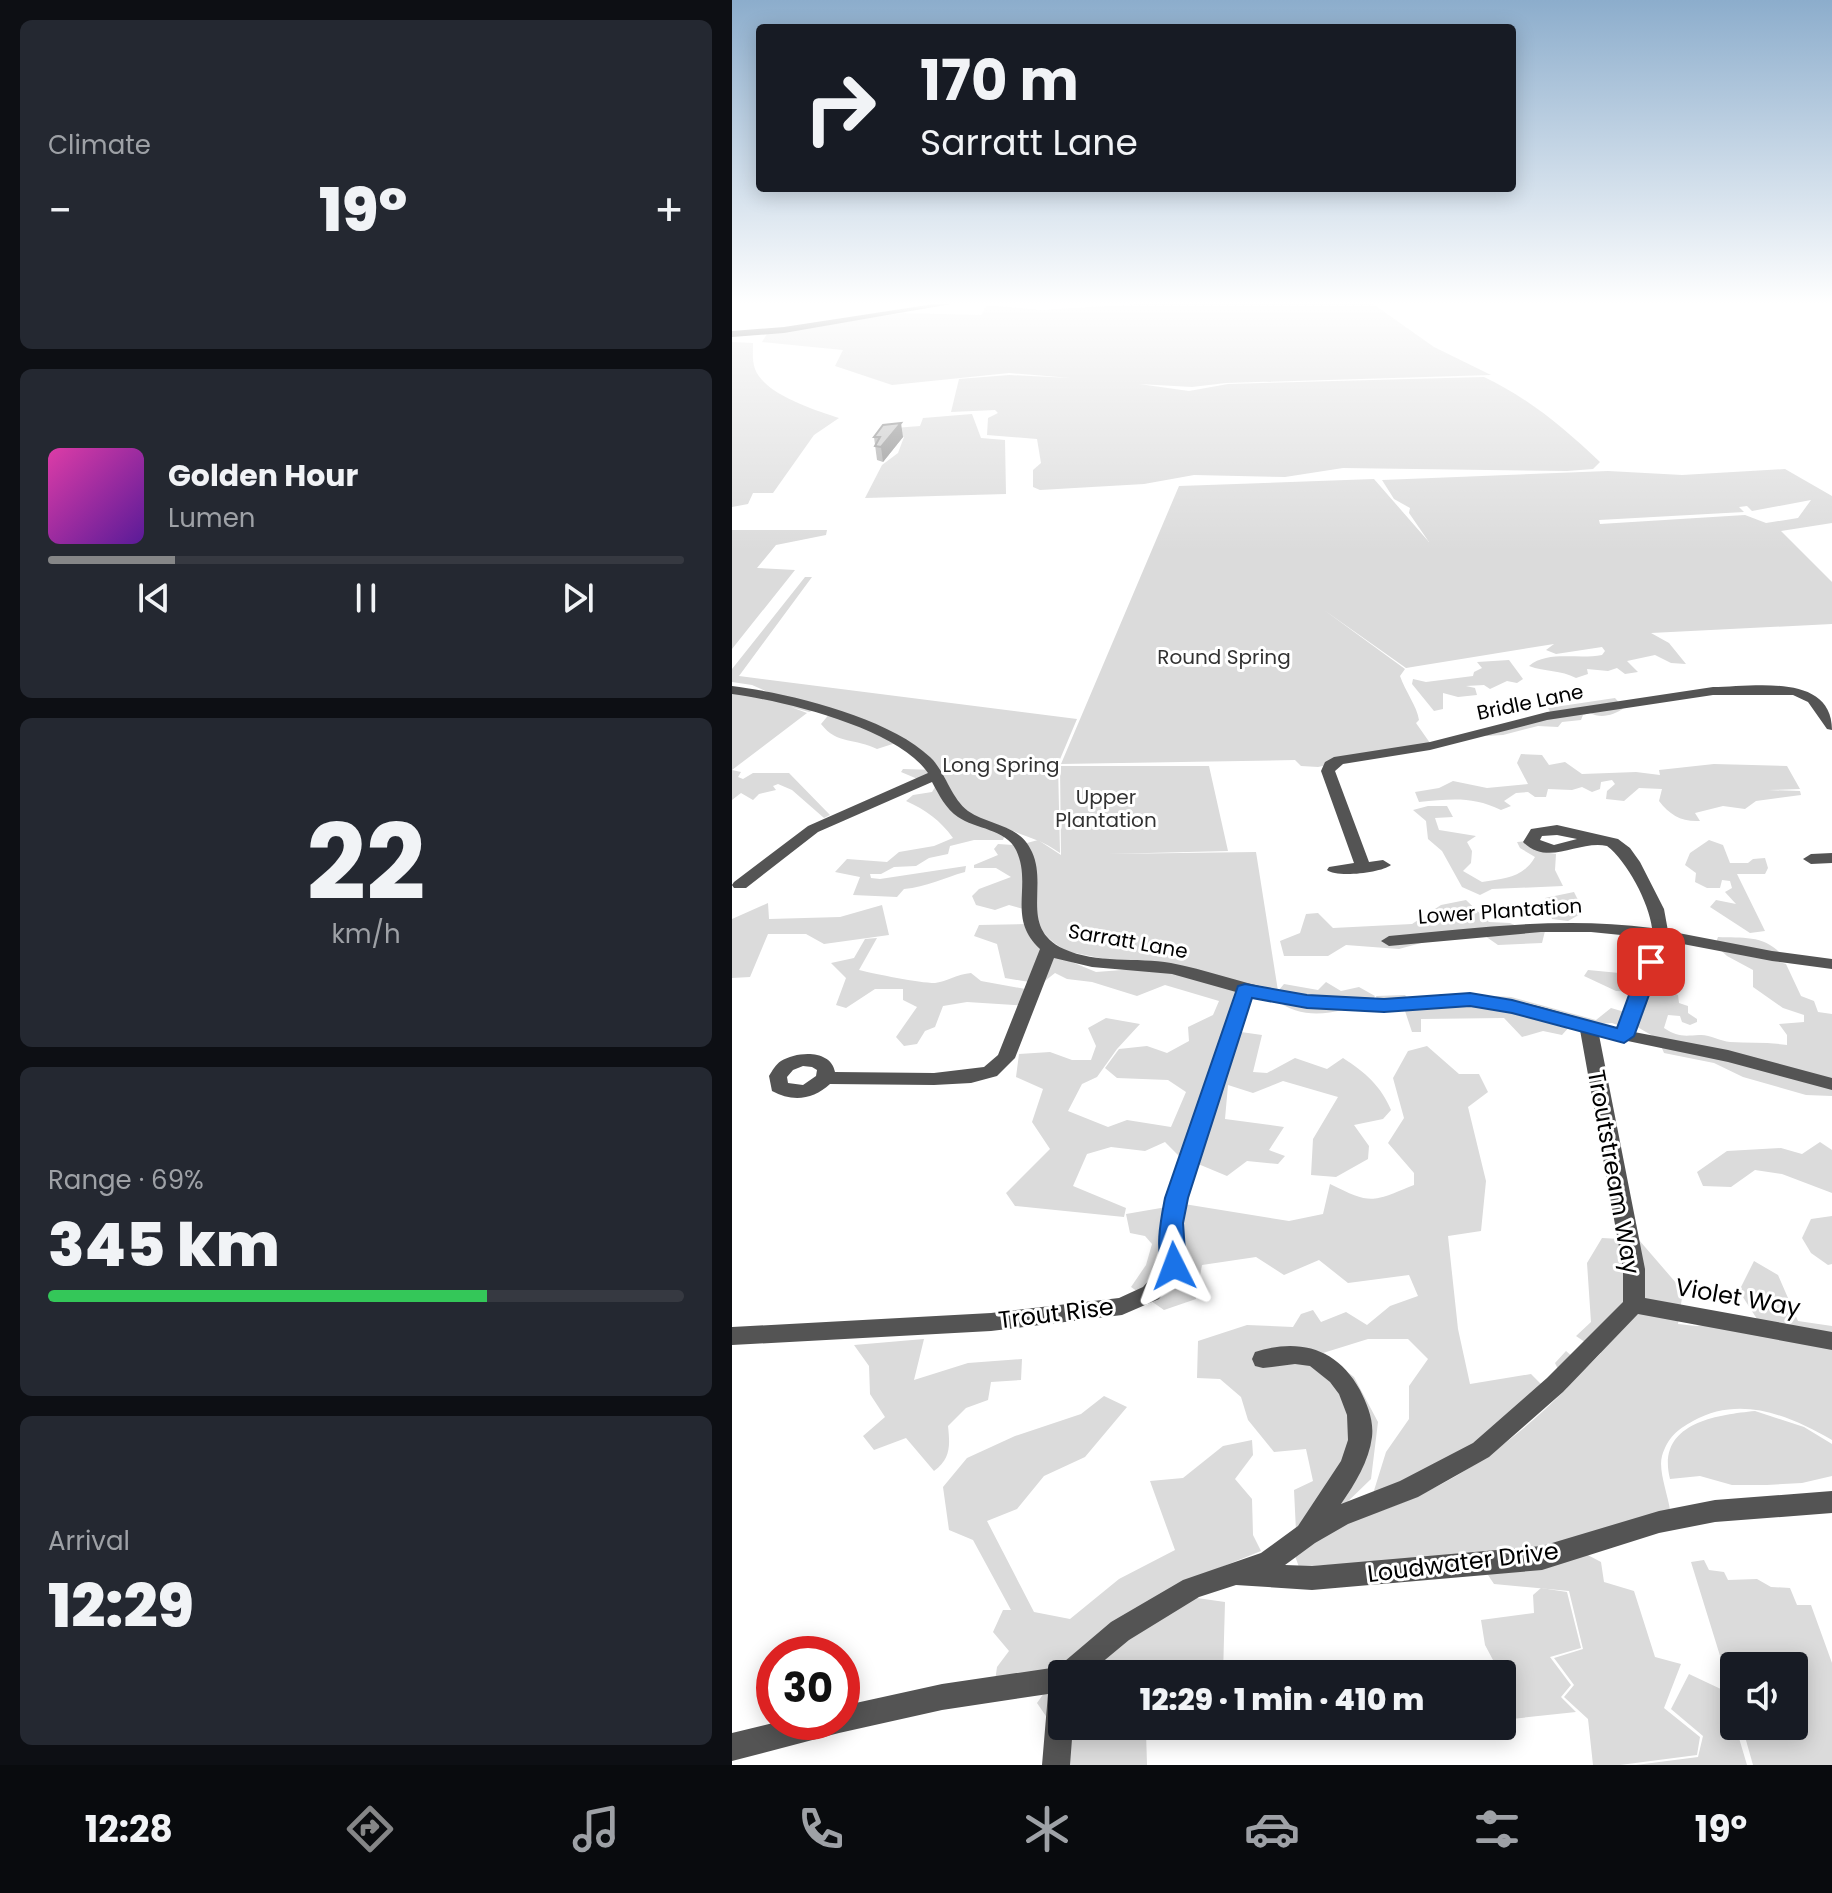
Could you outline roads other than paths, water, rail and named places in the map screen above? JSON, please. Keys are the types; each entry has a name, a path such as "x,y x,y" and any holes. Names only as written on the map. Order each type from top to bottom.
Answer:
{"street":[{"name":"Sarratt Lane","path":"732,690 786,700 864,725 924,758 961,813 1003,830 1023,847 1030,867 1027,912 1035,935 1049,949 1114,965 1171,969 1245,990 1307,1001 1384,1005 1470,1000 1512,1007 1832,1084"},
{"name":"Bridle Lane","path":"1363,867 1328,771 1330,765 1339,760 1430,746 1547,716 1713,691 1795,691 1813,699 1832,726"},
{"path":"740,886 813,829 936,775"},
{"path":"1591,838 1612,842 1625,851 1662,920 1660,936 1624,1036"},
{"path":"1811,859 1832,858"},
{"path":"1335,870 1383,865"},
{"name":"Lower Plantation","path":"1389,941 1556,927 1593,927 1660,936 1786,961 1832,964"},
{"path":"825,1078 934,1079 971,1077 990,1072 1006,1058 1049,949"},
{"name":"Trout Rise","path":"732,1336 991,1322 1122,1306 1151,1293 1174,1266 1172,1223 1176,1198 1245,990"},
{"name":"Troutstream Way","path":"1588,1027 1634,1269 1634,1305"},
{"path":"1086,1660 1127,1627 1192,1588 1269,1562 1339,1516 1409,1489 1481,1450 1555,1385 1634,1305"},
{"name":"Violet Way","path":"1634,1305 1832,1341"},
{"path":"1263,1359 1308,1355 1335,1370 1357,1406 1361,1438 1349,1472 1306,1535"},
{"name":"Loudwater Drive","path":"1233,1574 1312,1578 1542,1558 1659,1522 1715,1511 1832,1502"},
{"path":"860,1716 942,1697 1048,1683"},
{"path":"732,1747 760,1740"},
{"path":"1056,1765 1058,1740"}],"park label":[{"name":"Round Spring","path":"1224,657"},
{"name":"Long Spring","path":"1001,765"},
{"name":"Upper Plantation","path":"1106,808"}]}
